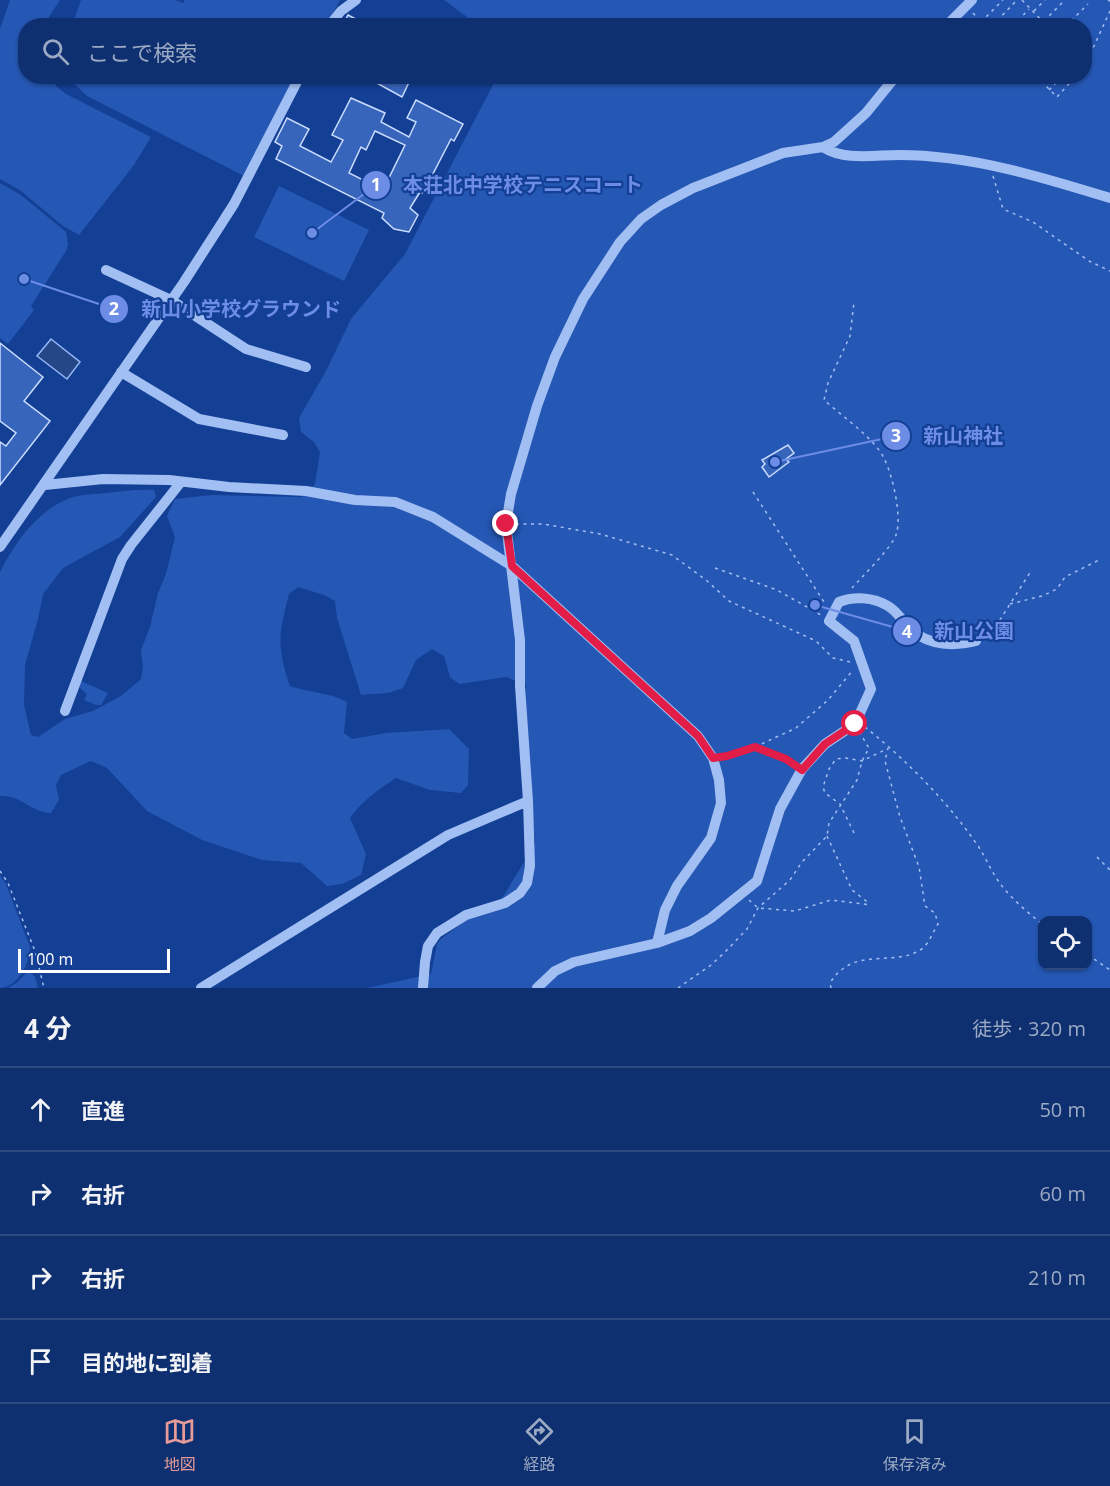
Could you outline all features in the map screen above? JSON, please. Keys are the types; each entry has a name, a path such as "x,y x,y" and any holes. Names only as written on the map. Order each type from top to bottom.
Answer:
{"street":[{"path":"335,18 356,0"},
{"path":"954,18 969,3"},
{"path":"0,547 45,485 234,204 296,84"},
{"path":"423,988 428,946 437,933 466,915 505,903 520,893 527,883 530,867 520,686 520,640 506,524 514,483 537,406 555,357 583,299 620,242 641,219 693,188 783,153 823,147 834,142 866,112 889,84"},
{"path":"823,147 831,152 851,156 918,155 958,159 1011,169 1110,198"},
{"path":"106,270 171,300 246,349 306,367"},
{"path":"122,372 199,419 283,435"},
{"path":"45,485 103,478 306,492 355,500 395,502 433,516 512,566 698,736 713,758 719,780 721,803 711,838 677,886 665,910 657,943"},
{"path":"65,711 122,560 131,545 181,482"},
{"path":"537,988 555,971 574,962 657,943 690,931 711,918 757,881 780,809 802,770 825,744 855,724 871,689 854,641 830,617 839,602 851,597 869,599 888,606 918,635 947,645 961,645 976,641"},
{"path":"201,988 448,835 528,801"}],"path":[{"path":"985,18 1003,0"},
{"path":"1000,18 1017,0"},
{"path":"1023,0 1040,18"},
{"path":"1033,11 1045,0"},
{"path":"1046,18 1065,0"},
{"path":"969,3 978,18"},
{"path":"1074,18 1088,4"},
{"path":"1021,18 1030,8"},
{"path":"1092,53 1110,11"},
{"path":"1043,84 1056,97 1068,84"},
{"path":"1049,90 1055,84"},
{"path":"990,165 1003,209 1033,222 1089,261 1110,271"},
{"path":"839,602 873,565 896,535 897,503 890,472 880,451 824,400 828,383 850,336 854,302"},
{"path":"753,492 830,617"},
{"path":"506,524 543,524 600,534 672,555 706,580 729,601 816,641 832,658 858,664 828,700 796,728 755,747 713,758"},
{"path":"1010,604 1042,596 1057,589 1065,577 1099,560"},
{"path":"716,568 777,590 830,617"},
{"path":"976,641 998,623 1031,571"},
{"path":"855,724 865,727 909,765 978,844 999,882 1038,921"},
{"path":"741,893 758,908 795,911 831,900 871,905 852,890 827,836 829,823 857,780 862,761 869,748 855,724"},
{"path":"755,747 786,759 802,770"},
{"path":"854,833 840,804 825,793 823,786 829,769 836,759 862,761 888,748"},
{"path":"831,988 830,983 837,972 849,965 865,959 914,953 925,946 938,924 935,914 925,906 919,867 900,817 885,761 888,748"},
{"path":"678,988 711,965 726,951 747,929 758,908 790,880 802,862 827,836"},
{"path":"1097,857 1110,870"},
{"path":"0,871 8,883 35,951 44,988"},
{"path":"1092,958 1110,970"}],"shaded area":[{"path":"10,0 60,0 49,18 18,18 18,84 55,84 66,94 151,137 134,165 79,235 63,226 21,191 0,179 0,29"},
{"path":"81,0 175,0 184,3 184,0 340,0 331,18 75,18"},
{"path":"444,0 1110,0 1110,988 367,988 431,974 437,944 441,939 469,918 488,913 504,895 535,844 525,705 526,685 506,677 459,684 450,677 444,656 432,649 416,660 403,688 388,693 361,695 337,618 335,601 298,587 289,594 280,640 290,686 334,696 347,702 344,733 352,739 386,733 449,729 469,749 468,785 461,793 430,790 396,778 360,806 350,818 366,854 361,875 342,884 327,886 301,863 262,860 202,840 147,811 107,768 91,761 61,775 56,785 59,800 51,813 38,810 14,798 0,796 0,572 20,539 48,510 70,498 154,490 156,497 120,537 63,568 43,594 25,665 24,705 31,735 38,737 65,719 93,711 121,696 141,679 143,667 141,650 166,574 175,537 167,516 175,499 212,495 302,497 315,484 320,452 314,442 301,432 299,418 326,371 351,319 405,254 493,84 1092,84 1092,18 468,18"},
{"path":"74,84 296,84 248,178 87,96"},
{"path":"0,183 21,195 66,232 68,244 66,251 31,306 34,310 8,344 0,338"},
{"path":"279,186 369,230 344,281 254,237"},
{"path":"51,339 80,362 67,379 37,356"},
{"path":"81,681 108,693 101,705 84,700 87,694 79,687"},
{"path":"0,875 6,884 30,947 28,960 18,979 0,988"},
{"path":"26,973 31,973 35,977 38,988 8,988 18,982"}],"building":[{"path":"378,84 408,84 402,97"},
{"path":"351,98 385,113 381,122 409,137 416,122 407,118 416,100 463,124 454,141 451,139 423,193 420,192 410,208 418,215 409,232 394,229 382,218 384,213 276,159 282,146 275,142 287,118 309,129 300,146 331,162 343,140 332,135","holes":["375,131 405,145 383,190 349,173 361,147 366,150"]},
{"path":"0,343 43,377 24,401 50,421 0,485 0,442 6,446 16,433 0,421"},
{"path":"788,445 794,453 786,459 789,462 769,477 762,467 765,464 762,460"}],"place":[{"name":"本荘北中学校テニスコート","path":"312,233"},
{"name":"新山小学校グラウンド","path":"24,279"},
{"name":"新山神社","path":"775,462"},
{"name":"新山公園","path":"815,605"}],"route":[{"path":"506,524 512,566 698,736 713,758 755,747 786,759 802,770 825,744 855,724"}]}
